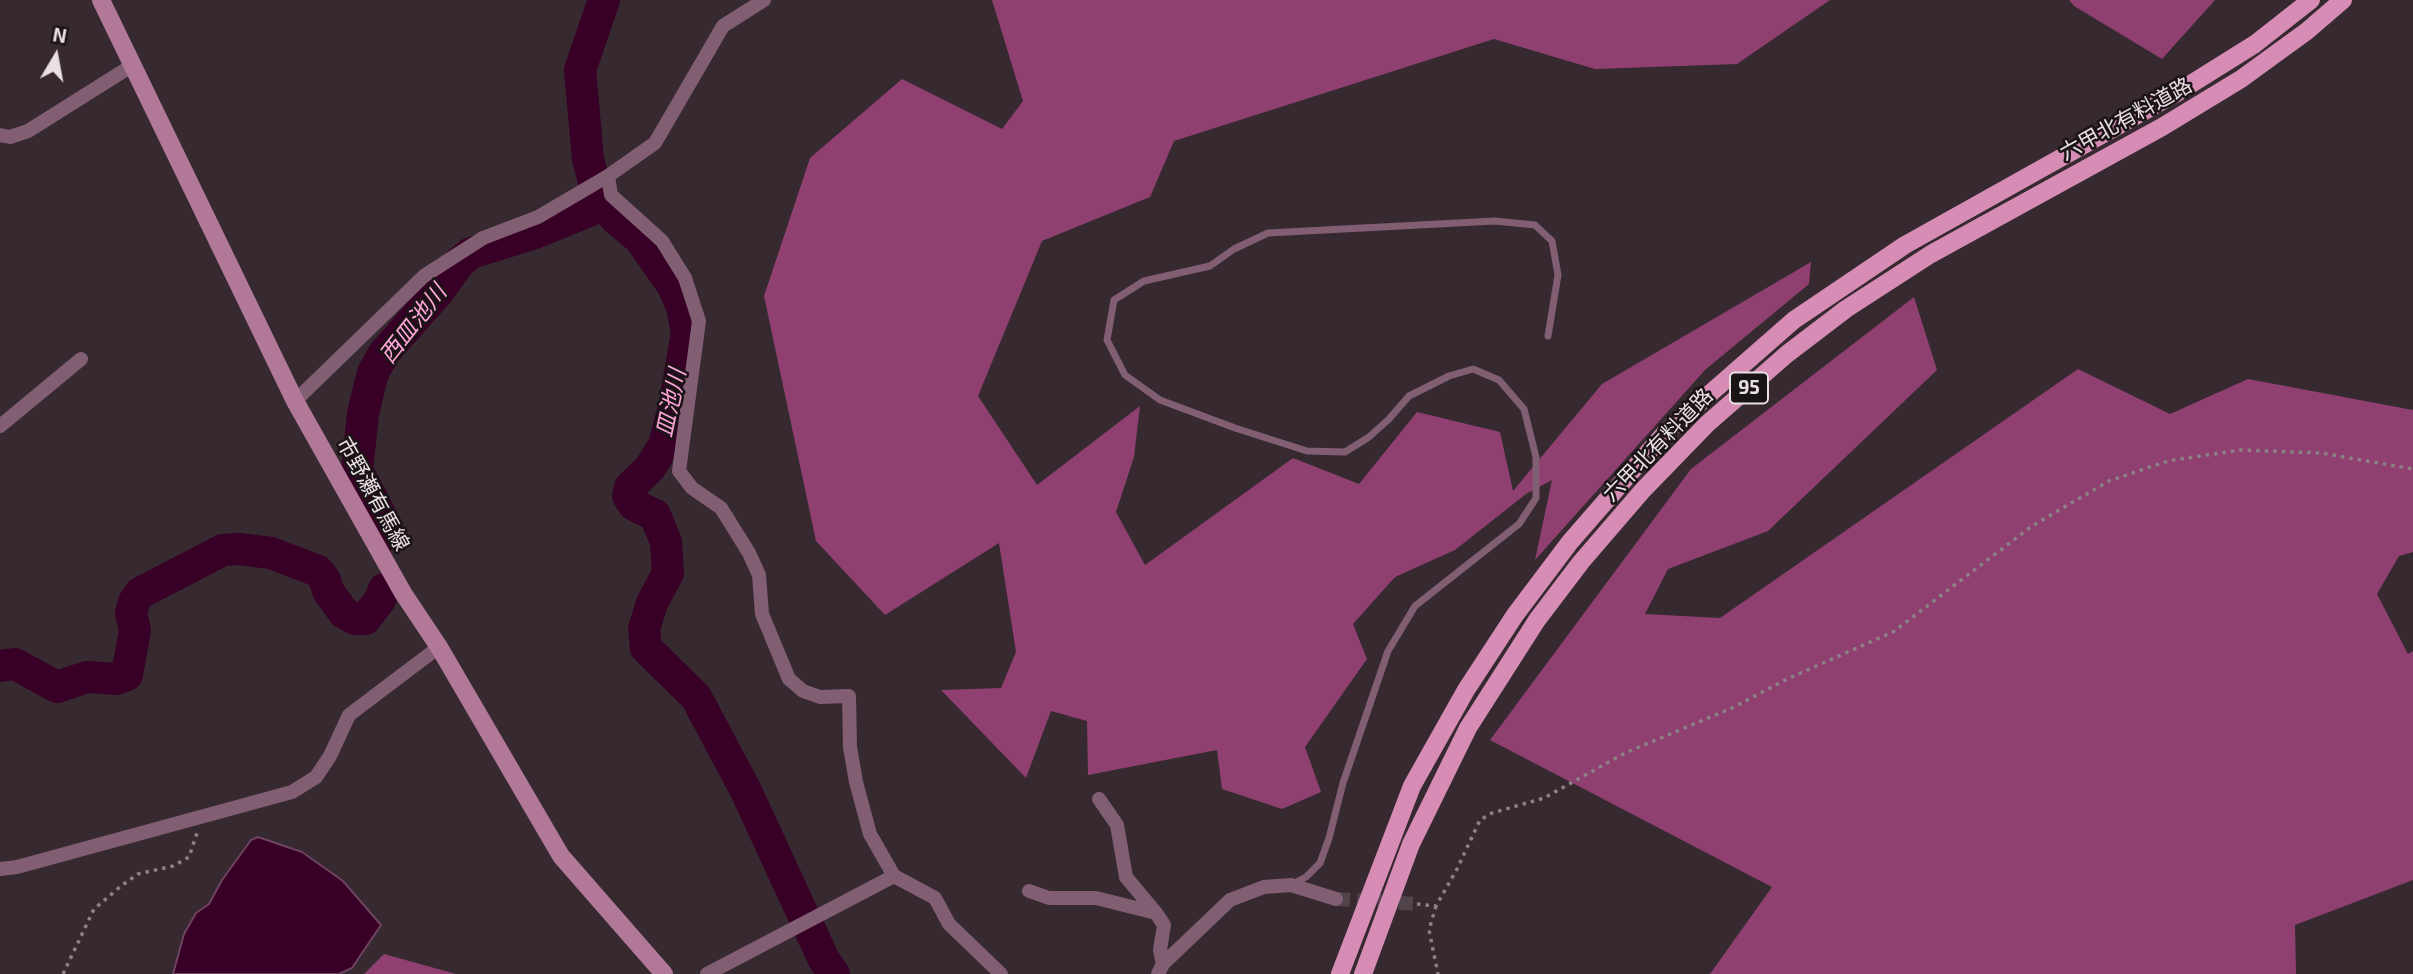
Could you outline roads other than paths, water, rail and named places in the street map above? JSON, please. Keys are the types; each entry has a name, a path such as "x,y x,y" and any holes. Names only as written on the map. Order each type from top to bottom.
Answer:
{"main road":[{"name":"市野瀬有馬線","path":"101,0 295,401 403,593 439,647 561,856 664,974"},
{"name":"六甲北有料道路","path":"1340,974 1412,786 1466,690 1515,615 1570,542 1665,433 1794,320 1905,245 2175,94 2255,44 2311,0"},
{"name":"六甲北有料道路","path":"1363,974 1411,844 1468,728 1537,621 1581,562 1643,490 1707,424 1787,354 1846,309 1931,254 2162,127 2241,79 2307,31 2343,0"}],"street":[{"path":"295,401 424,276 483,238 538,217 606,178 655,143 723,26 764,0"},
{"path":"0,135 10,137 28,131 133,65"},
{"path":"606,178 611,195 662,241 685,278 699,321 680,471 692,488 721,508 749,553 759,575 762,614 789,679 803,691 820,698 849,696 850,747 856,782 870,834 894,876 935,898 948,925 1001,974"},
{"path":"0,426 81,359"},
{"path":"0,869 65,855 292,792 316,777 330,756 349,715 439,647"},
{"path":"1099,799 1116,825 1126,877 1164,925 1160,969"},
{"path":"707,974 894,876"},
{"path":"1160,969 1230,900 1264,887 1291,885 1336,899"},
{"path":"1029,891 1049,898 1096,898 1156,913"}],"lane":[{"path":"1291,885 1306,877 1320,863 1343,783 1388,651 1415,606 1519,524 1536,498 1535,457 1524,409 1499,380 1473,369 1449,376 1409,396 1369,437 1346,452 1307,451 1160,400 1125,375 1107,340 1114,300 1144,281 1210,266 1234,249 1268,233 1495,221 1535,225 1552,241 1558,275 1548,336"}],"waterway":[{"name":"皿池川","path":"604,0 580,70 588,159 602,203 640,239 673,286 682,307 687,332 675,403 664,445 650,468 630,487 628,496 634,505 655,515 666,542 668,573 652,603 644,629 646,648 696,697 746,791 824,960 834,974"},
{"name":"西皿池川","path":"384,536 382,518 357,470 363,414 373,373 384,353 439,291 459,263 471,253 535,233 602,203"},
{"name":"西皿池川","path":"0,666 15,664 57,687 87,677 116,679 127,675 135,630 131,613 140,593 223,550 271,553 318,571 344,613 355,619 365,619 380,600 384,589"}],"tunnel":[{"path":"1336,899 1417,904"}]}
